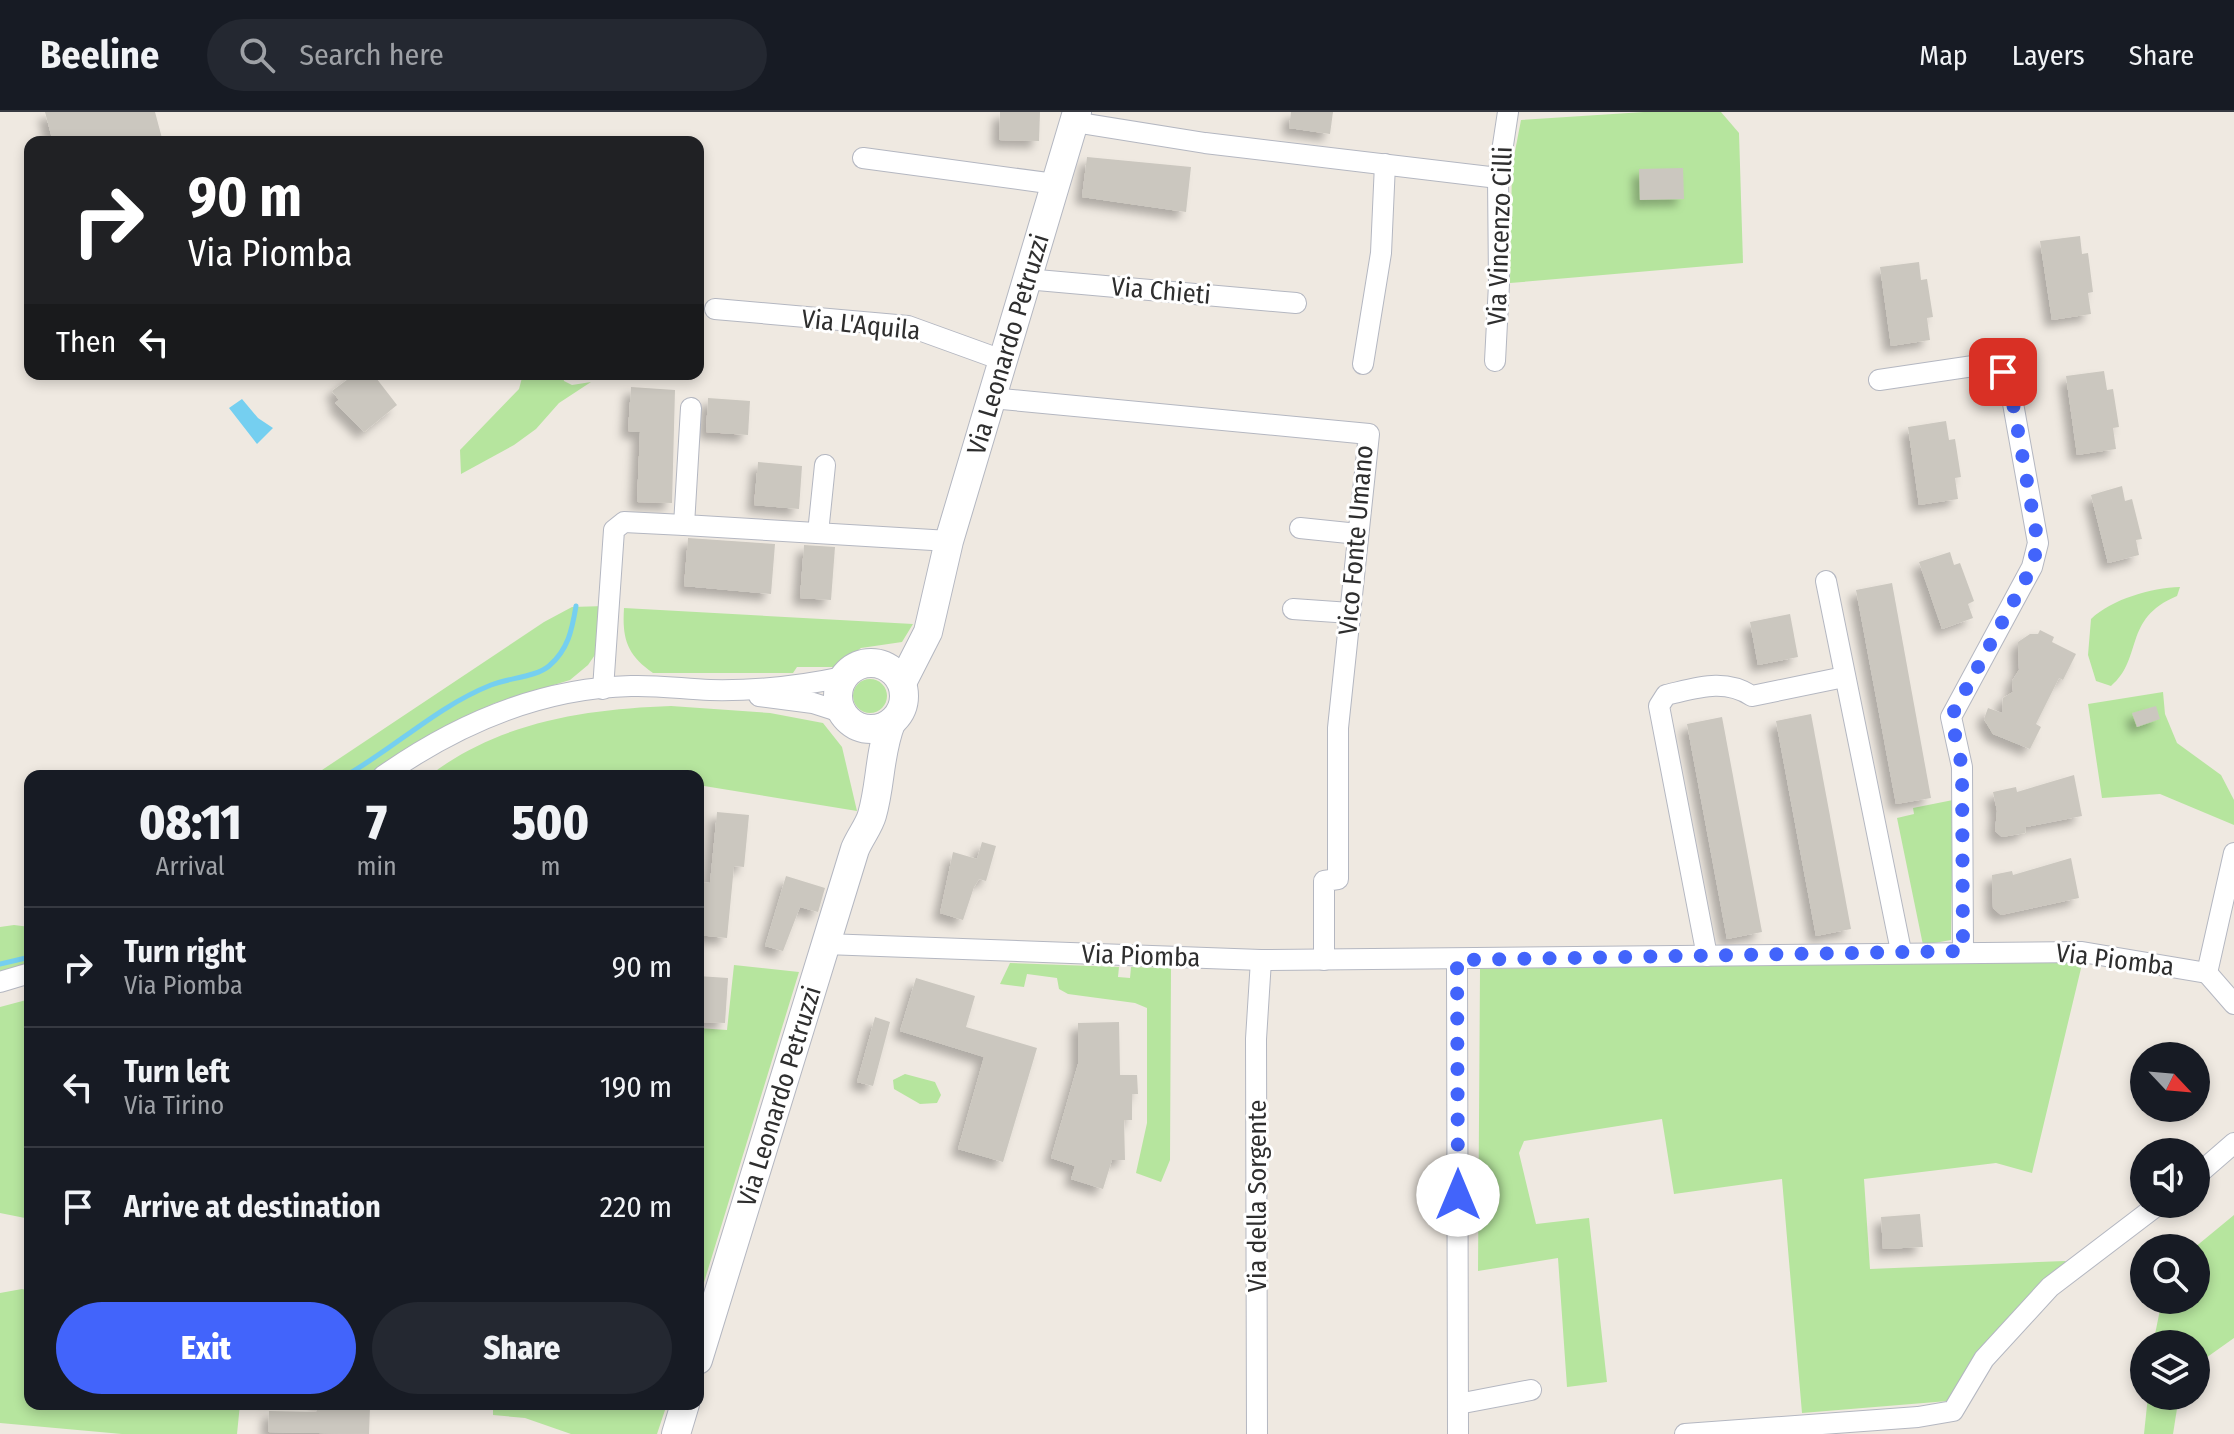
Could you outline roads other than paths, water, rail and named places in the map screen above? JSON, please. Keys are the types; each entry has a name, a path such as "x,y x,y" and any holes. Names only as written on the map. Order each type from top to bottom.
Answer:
{"main road":[{"name":"Via Leonardo Petruzzi","path":"892,674 940,579 1076,117"},
{"path":"856,666 892,674 903,705 891,723 873,729 848,719 837,694 843,677 856,666"},
{"name":"Via Leonardo Petruzzi","path":"848,719 863,763 859,816 861,832"},
{"name":"Via Leonardo Petruzzi","path":"704,1340 861,832 872,819 881,753 891,723"},
{"path":"676,1434 683,1410"}],"street":[{"name":"Via Vincenzo Cilli","path":"1495,361 1499,284 1498,178 1508,112"},
{"path":"1076,117 1205,143 1498,178"},
{"path":"863,158 1055,184"},
{"path":"1363,364 1381,253 1385,164"},
{"name":"Via Chieti","path":"1026,279 1296,303"},
{"name":"Via L'Aquila","path":"715,309 908,326 965,344 1002,360"},
{"path":"1879,380 1980,365 2003,372 2009,381 2038,543 2032,567 1951,717 1962,767 1963,951"},
{"name":"Vico Fonte Umano","path":"991,398 1369,434 1338,728 1338,879 1324,881 1324,960"},
{"path":"684,525 691,408"},
{"path":"818,533 825,465"},
{"path":"603,689 614,530 624,522 949,541"},
{"path":"1300,528 1358,534"},
{"path":"1826,581 1901,951"},
{"path":"1293,609 1350,613"},
{"path":"716,690 810,684 843,677"},
{"path":"1707,956 1659,706 1666,695 1715,684 1739,688 1752,696 1844,677"},
{"path":"392,770 429,745 511,708 563,693 630,686 716,690 813,703 848,719"},
{"name":"Via Piomba","path":"825,944 1261,960 1457,960 1901,951 2082,952 2207,973 2234,853"},
{"name":"Via della Sorgente","path":"1250,1433 1256,1039 1261,960"},
{"path":"1457,960 1458,1434"},
{"path":"2207,973 2234,1004"},
{"path":"0,982 24,975"},
{"path":"2210,1164 2234,1143"},
{"path":"1685,1434 1918,1417 1953,1411 1984,1359 2050,1287 2141,1218"},
{"path":"1458,1404 1531,1390"}],"water":[{"path":"242,399 258,418 273,428 257,444 229,408"}],"waterway":[{"path":"354,770 471,694 537,673 549,666 565,646 576,606"},
{"path":"0,964 24,958"}]}
